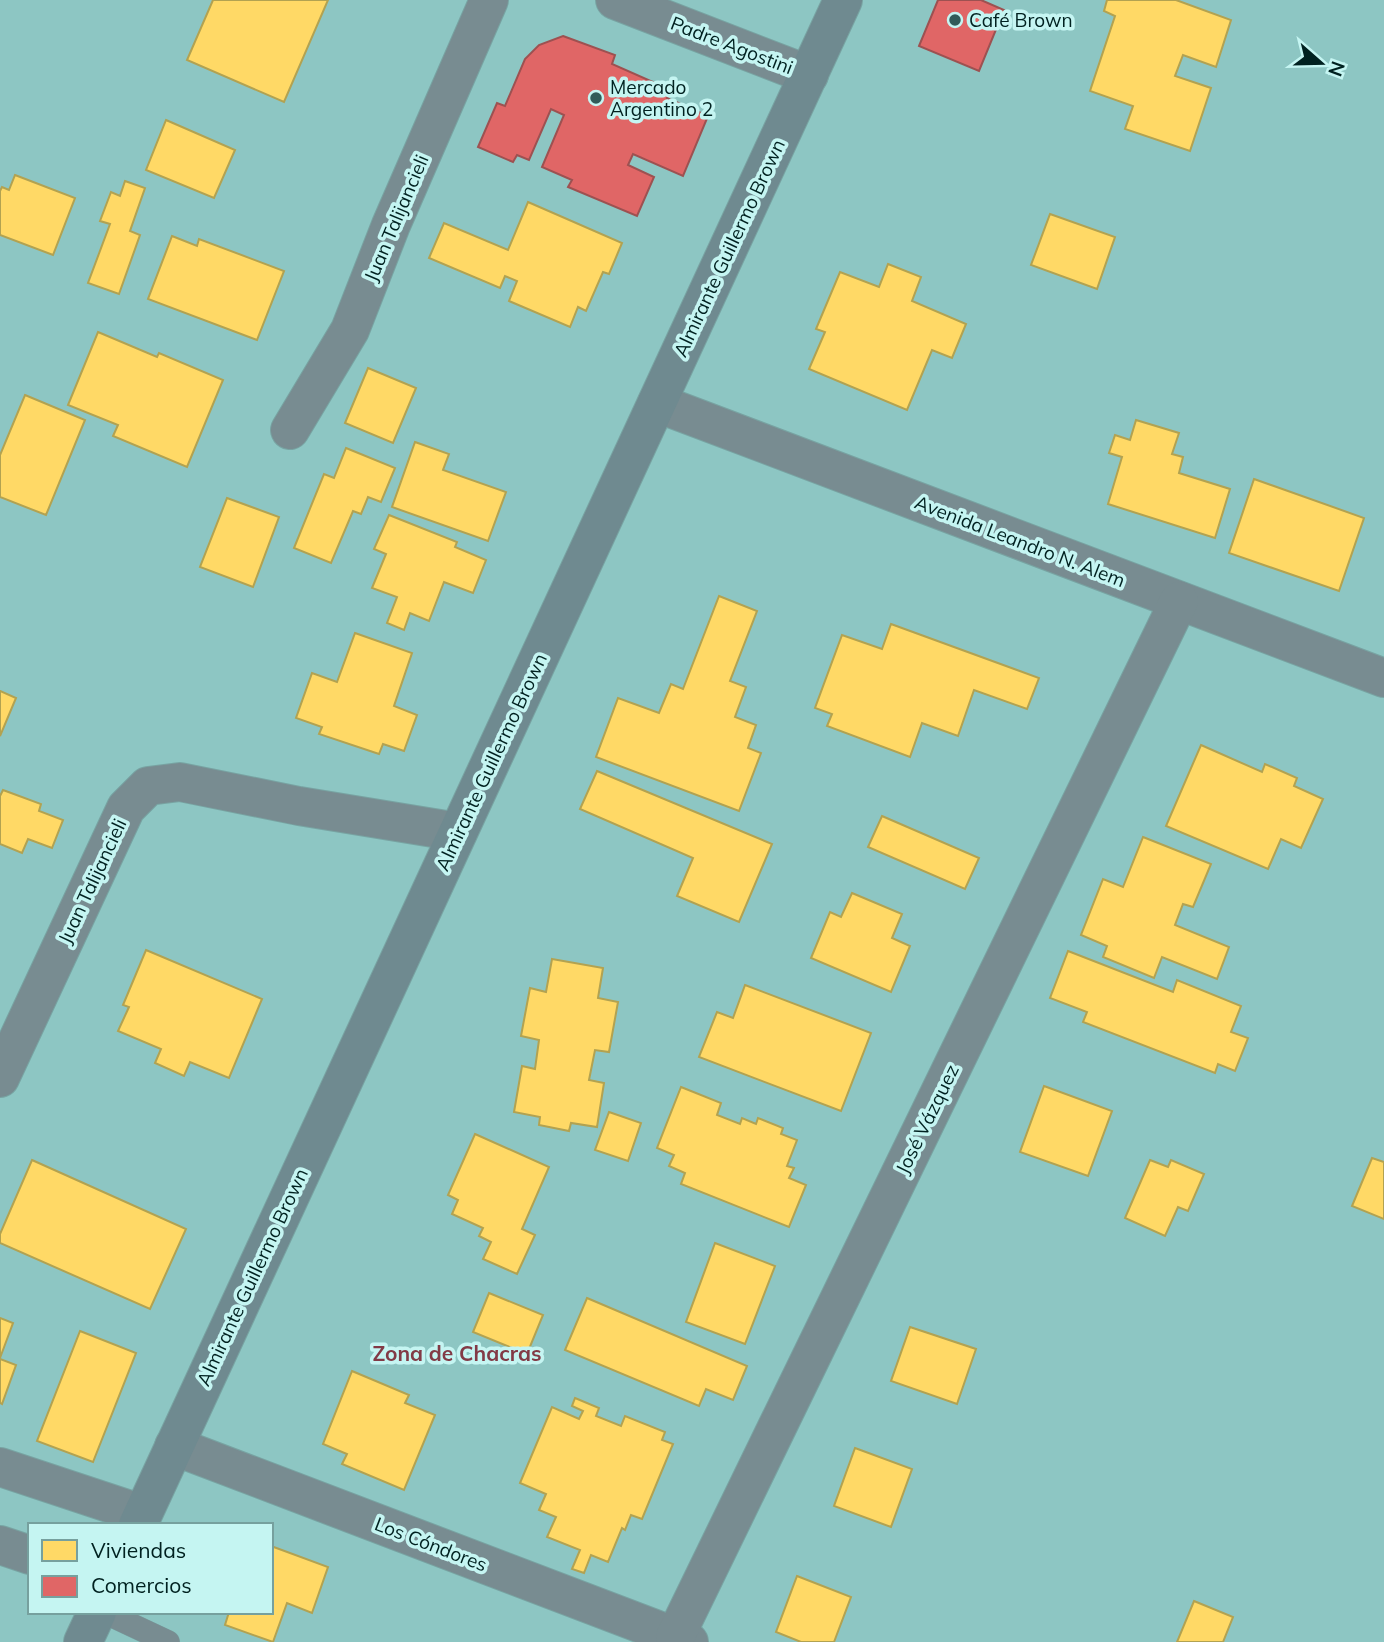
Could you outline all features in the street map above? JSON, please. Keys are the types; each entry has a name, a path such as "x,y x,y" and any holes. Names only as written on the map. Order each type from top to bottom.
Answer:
{"main road":[{"name":"Almirante Guillermo Brown","path":"140,1520 844,0"},
{"path":"83,1642 96,1614"}],"street":[{"name":"Juan Talijancieli","path":"290,430 350,330 391,225 489,0"},
{"name":"Padre Agostini","path":"615,0 809,75"},
{"name":"Avenida Leandro N. Alem","path":"657,403 1384,678"},
{"name":"José Vázquez","path":"682,1640 1179,601"},
{"name":"Juan Talijancieli","path":"0,1078 126,808 148,786 180,782 299,806 458,832"},
{"name":"Los Cóndores","path":"174,1446 682,1640"},
{"path":"0,1467 140,1520"},
{"path":"0,1545 28,1554"}],"lane":[{"path":"108,1614 168,1642"}],"building: Viviendas":[{"path":"213,0 328,0 284,102 187,60"},
{"path":"1107,0 1176,0 1231,20 1216,67 1183,55 1175,76 1211,88 1190,151 1125,129 1133,106 1090,91 1115,16 1104,11"},
{"path":"166,120 235,150 214,198 146,170"},
{"path":"15,175 75,198 53,255 0,235 0,191 2,187 9,190"},
{"path":"125,181 145,188 130,231 140,235 119,294 88,283 110,224 100,221 111,192 120,196"},
{"path":"528,202 622,243 609,274 603,272 586,311 578,307 570,327 509,301 517,281 505,276 500,288 429,258 444,223 508,250"},
{"path":"1050,214 1115,237 1097,289 1031,265"},
{"path":"172,236 197,246 199,239 284,271 257,340 148,299"},
{"path":"888,264 921,277 912,301 966,324 952,358 932,350 907,410 809,369 825,332 816,329 840,272 879,287"},
{"path":"98,332 157,357 159,353 223,380 187,467 113,436 118,425 68,405"},
{"path":"368,368 416,388 393,443 345,423"},
{"path":"25,395 85,420 46,515 0,497 0,455"},
{"path":"1136,420 1179,433 1172,454 1183,457 1179,473 1230,489 1215,538 1108,504 1122,457 1109,453 1115,435 1130,440"},
{"path":"415,442 449,454 443,470 506,492 488,541 392,507"},
{"path":"346,448 395,468 381,502 368,497 361,514 353,511 331,563 294,548 324,474 334,478"},
{"path":"1254,479 1364,518 1339,591 1229,553"},
{"path":"227,498 279,517 253,587 200,567"},
{"path":"389,515 457,542 455,547 486,560 473,593 444,582 429,621 410,613 404,630 387,623 397,597 372,588 386,554 374,549"},
{"path":"719,596 757,611 730,681 746,687 735,717 756,725 748,748 761,753 739,811 596,757 618,698 659,713 671,684 683,689"},
{"path":"891,624 1039,678 1027,709 974,690 958,736 922,723 910,757 827,726 832,714 815,708 842,635 882,649"},
{"path":"355,633 412,653 394,706 417,715 404,751 383,744 379,754 319,734 322,727 296,718 312,673 337,682"},
{"path":"0,691 16,698 0,736"},
{"path":"1201,745 1262,772 1265,764 1297,778 1294,786 1323,799 1301,848 1281,839 1268,869 1166,826"},
{"path":"597,771 772,844 739,922 677,896 693,858 580,809"},
{"path":"3,790 41,804 39,811 63,820 52,848 28,839 22,853 0,844 0,796"},
{"path":"882,816 979,858 965,889 868,847"},
{"path":"1143,837 1211,864 1193,907 1183,904 1175,925 1229,947 1217,979 1162,957 1154,978 1103,957 1107,946 1081,935 1103,879 1123,887"},
{"path":"852,893 902,914 892,938 910,946 891,992 811,958 830,912 841,917"},
{"path":"146,950 262,999 229,1078 190,1062 184,1076 155,1063 161,1049 118,1031 129,1007 123,1005"},
{"path":"1068,951 1173,992 1177,980 1241,1006 1231,1032 1248,1038 1235,1071 1218,1064 1215,1073 1083,1022 1087,1012 1050,998"},
{"path":"552,959 603,968 598,998 618,1002 609,1052 595,1050 589,1080 604,1083 597,1127 571,1123 569,1131 539,1125 540,1117 514,1112 522,1066 535,1069 539,1040 521,1036 530,988 546,992"},
{"path":"745,985 871,1033 841,1111 699,1057 717,1012 733,1018"},
{"path":"1044,1086 1112,1111 1088,1176 1020,1152"},
{"path":"681,1087 721,1103 717,1115 740,1124 742,1118 756,1124 758,1118 783,1128 781,1134 797,1140 787,1166 794,1168 789,1178 806,1185 789,1227 681,1184 685,1173 669,1166 674,1155 657,1148"},
{"path":"609,1112 641,1123 628,1161 595,1150"},
{"path":"475,1134 549,1167 522,1229 535,1235 517,1274 483,1259 491,1242 479,1236 483,1228 452,1214 458,1200 448,1195"},
{"path":"1372,1158 1384,1162 1384,1219 1352,1206"},
{"path":"32,1160 186,1229 150,1309 0,1243 0,1234"},
{"path":"1150,1160 1168,1167 1171,1160 1204,1174 1188,1211 1178,1207 1165,1236 1125,1218"},
{"path":"715,1243 775,1266 745,1344 686,1322"},
{"path":"489,1293 543,1315 527,1354 473,1332"},
{"path":"587,1298 747,1366 733,1400 706,1389 699,1406 565,1350"},
{"path":"0,1318 13,1323 0,1358"},
{"path":"910,1327 976,1349 957,1404 891,1381"},
{"path":"80,1331 136,1353 93,1462 37,1441"},
{"path":"0,1359 16,1365 2,1404 0,1403"},
{"path":"352,1371 409,1395 405,1403 435,1415 404,1490 342,1464 347,1454 323,1444"},
{"path":"575,1398 599,1408 596,1416 621,1426 625,1416 665,1432 662,1440 673,1444 642,1519 631,1515 625,1530 622,1528 608,1562 591,1555 584,1573 572,1569 580,1550 547,1537 556,1517 539,1510 546,1494 520,1483 552,1407 579,1419 583,1411 572,1406"},
{"path":"855,1448 912,1469 891,1527 834,1506"},
{"path":"273,1547 328,1567 312,1613 287,1603 273,1642 225,1625 228,1614 273,1614"},
{"path":"797,1576 851,1597 834,1642 801,1642 776,1632"},
{"path":"1194,1601 1233,1617 1223,1642 1177,1642"}],"building: Comercios":[{"path":"938,0 981,0 1004,10 979,71 919,46"},
{"path":"563,36 615,55 612,64 671,90 667,98 708,116 683,176 633,154 628,165 654,177 637,216 568,187 572,180 542,167 564,115 551,109 529,160 517,155 513,162 478,147 497,103 505,106 525,59 539,45"}],"place":[{"name":"Café Brown","path":"955,20"},
{"name":"Mercado Argentino 2","path":"596,98"}],"district":[{"name":"Zona de Chacras","path":"457,1354"}]}
